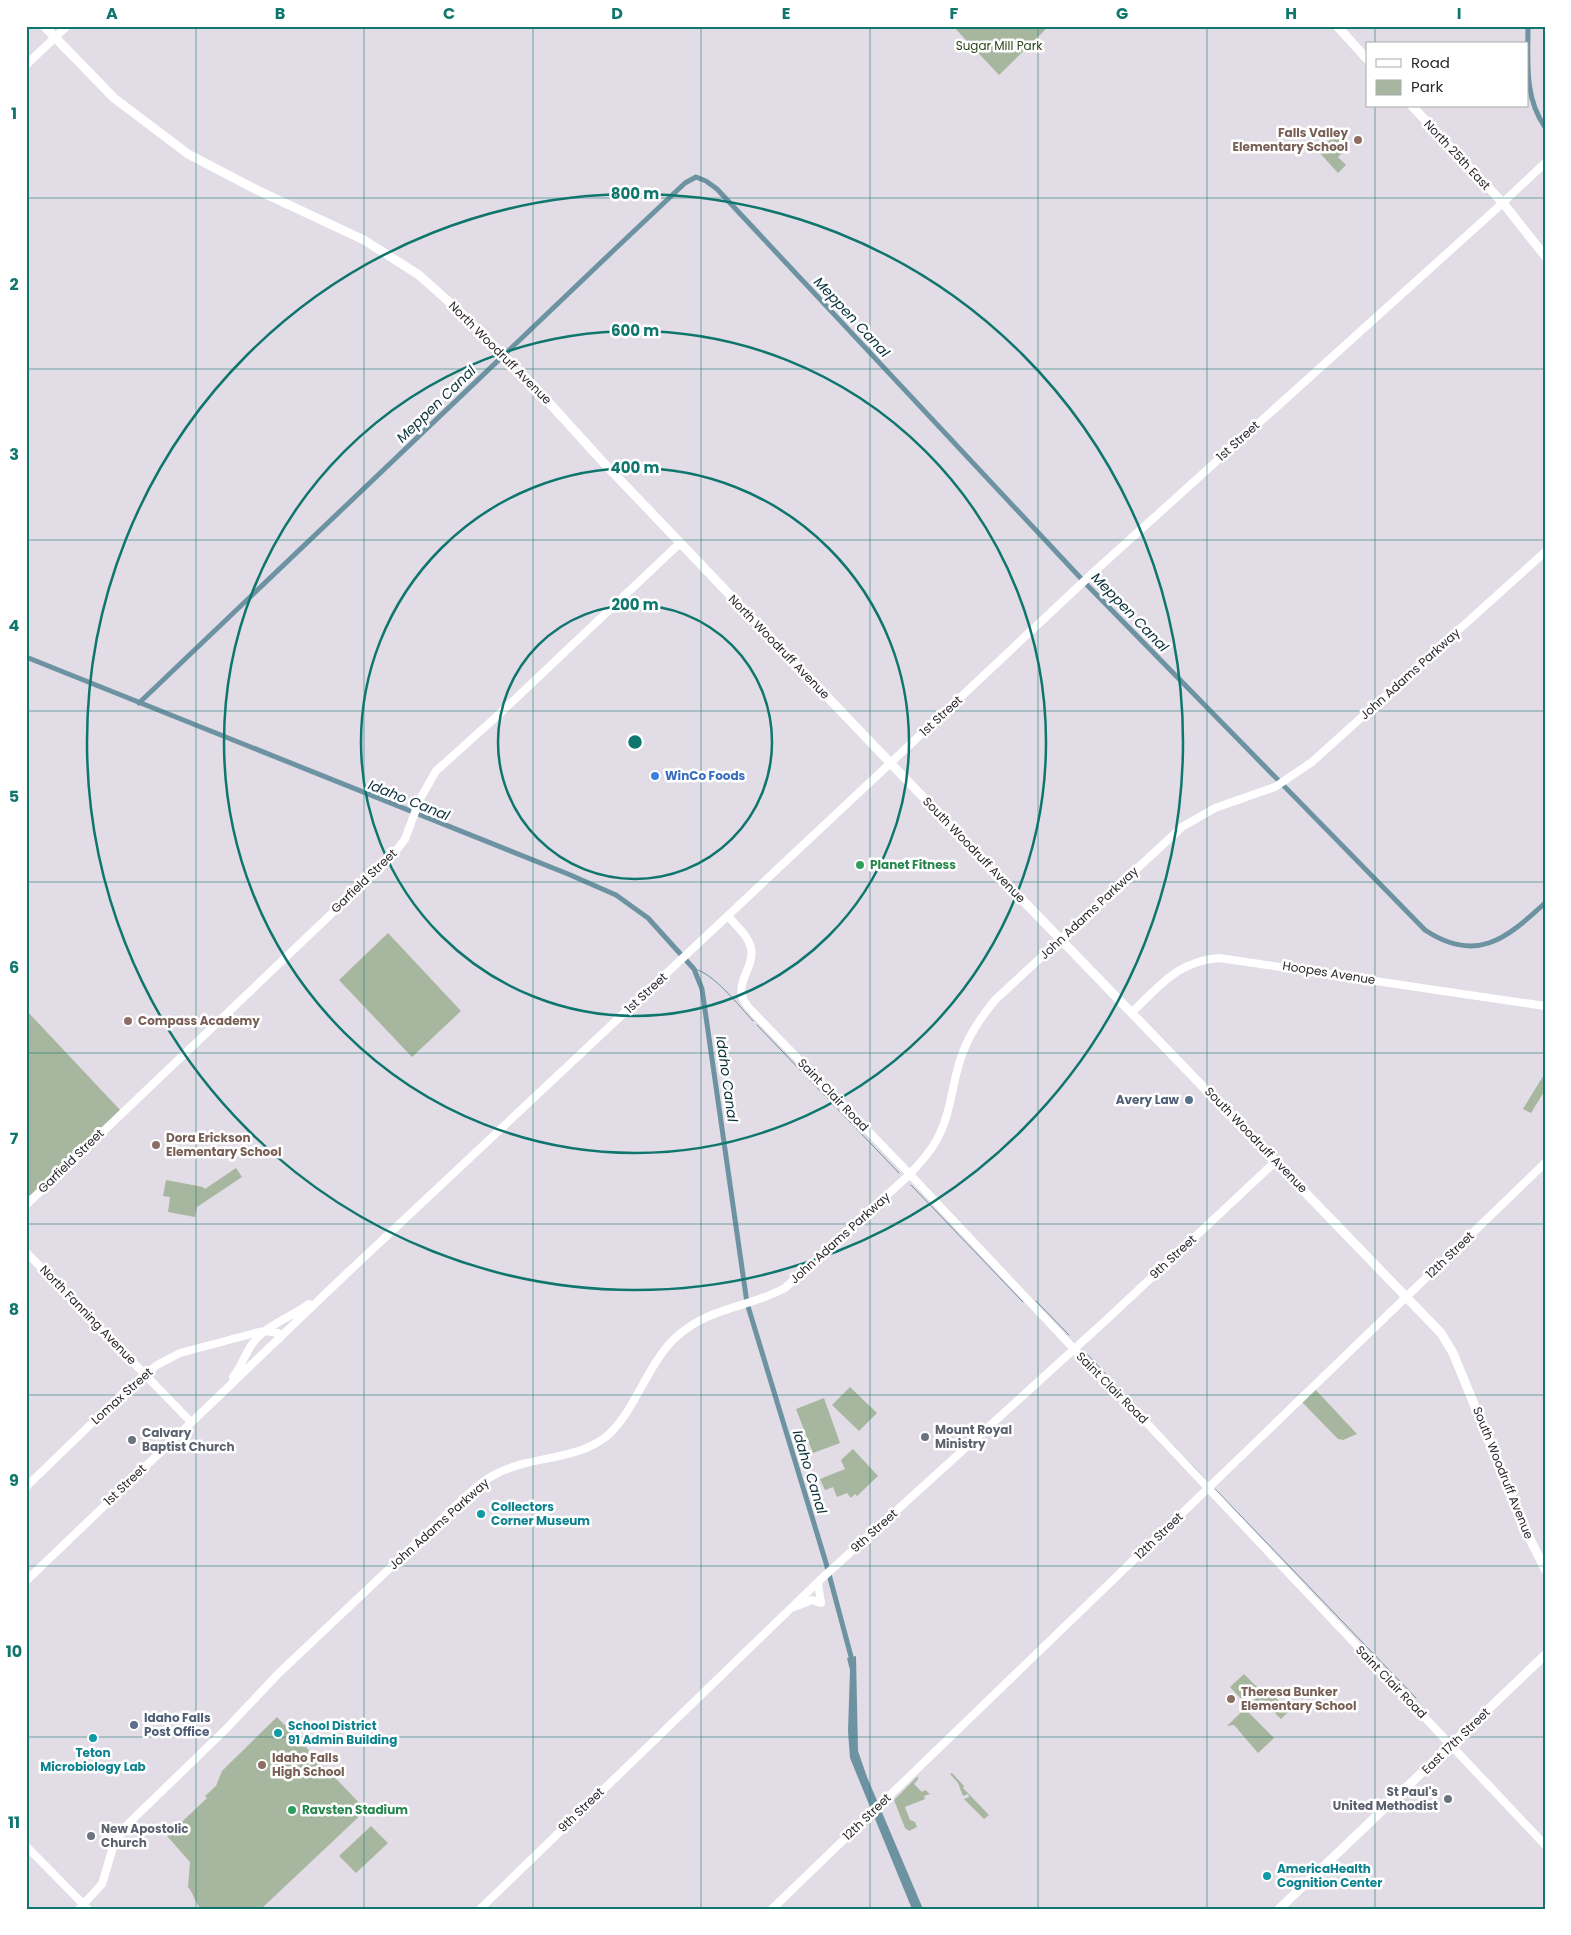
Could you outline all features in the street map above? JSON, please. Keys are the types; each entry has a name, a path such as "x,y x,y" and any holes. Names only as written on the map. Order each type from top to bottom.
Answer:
{"main road":[{"name":"North Woodruff Avenue","path":"44,26 114,98 188,154 257,190 344,230 386,253 434,288 507,358 680,543 891,763"},
{"path":"1337,26 1366,58"},
{"name":"North 25th East","path":"1414,108 1503,204 1545,256"},
{"name":"South Woodruff Avenue","path":"891,763 1441,1333 1453,1353 1526,1531 1545,1569"},
{"name":"East 17th Street","path":"1279,1909 1452,1746 1545,1655"}],"street":[{"path":"26,65 67,26"},
{"name":"1st Street","path":"26,1581 224,1389 1084,580 1503,204 1545,162"},
{"name":"Garfield Street","path":"26,1205 392,856 405,839 417,807 436,771 496,717 680,543"},
{"name":"John Adams Parkway","path":"84,1907 102,1884 114,1844 128,1824 225,1730 260,1690 463,1499 481,1484 500,1472 522,1464 582,1450 604,1439 618,1424 648,1372 672,1341 702,1319 785,1288 909,1175 927,1155 940,1133 946,1119 959,1065 975,1026 995,1000 1060,939 1188,823 1215,808 1280,784 1330,746 1545,552"},
{"name":"Saint Clair Road","path":"728,916 744,933 751,949 741,988 745,1004 1144,1420 1545,1845"},
{"name":"Hoopes Avenue","path":"1132,1012 1183,967 1196,961 1219,958 1545,1006"},
{"name":"9th Street","path":"480,1909 788,1610 1074,1349 1276,1161"},
{"name":"12th Street","path":"772,1909 1545,1163"},
{"name":"North Fanning Avenue","path":"26,1252 190,1422"},
{"name":"1st Street","path":"224,1389 244,1363 254,1342 265,1331 303,1308 344,1276"},
{"path":"265,1331 278,1333 279,1339"},
{"name":"Lomax Street","path":"26,1487 145,1374 180,1353 265,1331"},
{"path":"788,1610 812,1600 821,1603 818,1583 820,1580"},
{"path":"26,1846 84,1907"}],"green space":[{"name":"Sugar Mill Park","path":"953,26 1049,26 999,75"},
{"path":"1338,132 1349,147 1338,157 1346,165 1338,173 1318,151"},
{"path":"388,933 461,1011 412,1057 339,980"},
{"path":"26,1010 122,1112 26,1201"},
{"path":"1545,1073 1545,1090 1531,1113 1523,1109"},
{"path":"236,1168 242,1177 197,1207 195,1217 168,1212 170,1197 163,1196 166,1180 205,1189"},
{"path":"850,1387 877,1413 859,1431 832,1405"},
{"path":"1313,1387 1357,1434 1343,1440 1338,1439 1300,1400"},
{"path":"824,1398 840,1443 813,1453 796,1409"},
{"path":"853,1449 878,1476 857,1496 855,1494 851,1498 847,1493 837,1497 833,1487 825,1490 820,1479 845,1469 841,1460"},
{"path":"1244,1674 1257,1687 1243,1701 1230,1687"},
{"path":"1266,1688 1289,1711 1281,1719 1262,1700 1249,1713 1274,1738 1258,1753 1234,1725 1227,1726"},
{"name":"Ravsten Stadium","path":"277,1717 366,1810 261,1909 201,1909 188,1887 190,1862 167,1836 207,1798 205,1796 216,1786 222,1771"},
{"path":"952,1773 964,1786 963,1788 989,1815 984,1819 964,1799 969,1797 968,1794 963,1796 958,1783 950,1774"},
{"path":"918,1776 914,1784 922,1792 925,1790 930,1794 924,1796 925,1799 905,1807 910,1820 915,1822 917,1827 909,1831 905,1828 894,1800"},
{"path":"371,1826 388,1843 356,1873 339,1856"}],"water":[{"path":"856,1656 858,1751 867,1777 923,1909 912,1909 850,1758 848,1731 850,1670 847,1658"}],"waterway":[{"path":"1528,26 1530,91 1533,104 1545,127"},
{"name":"Meppen Canal","path":"139,703 614,250 685,183 696,177 717,189 1089,587 1425,930 1443,940 1460,945 1475,946 1490,943 1517,927 1545,903"},
{"name":"Idaho Canal","path":"26,657 568,874 616,895 648,918 694,969 702,989 747,1303 826,1563 853,1664"},
{"path":"694,969 709,976 718,983 753,1021"},
{"path":"757,1025 899,1173"},
{"path":"911,1185 1023,1302"},
{"path":"1036,1301 1069,1335"},
{"path":"1083,1350 1134,1404"},
{"path":"1162,1434 1205,1479"},
{"path":"1215,1489 1416,1698"}],"place":[{"name":"Falls Valley Elementary School","path":"1358,140"},
{"name":"WinCo Foods","path":"655,776"},
{"name":"Planet Fitness","path":"860,865"},
{"name":"Compass Academy","path":"128,1021"},
{"name":"Avery Law","path":"1189,1100"},
{"name":"Dora Erickson Elementary School","path":"156,1145"},
{"name":"Mount Royal Ministry","path":"925,1437"},
{"name":"Calvary Baptist Church","path":"132,1440"},
{"name":"Collectors Corner Museum","path":"481,1514"},
{"name":"Theresa Bunker Elementary School","path":"1231,1699"},
{"name":"Idaho Falls Post Office","path":"134,1725"},
{"name":"School District 91 Admin Building","path":"278,1733"},
{"name":"Teton Microbiology Lab","path":"93,1738"},
{"name":"Idaho Falls High School","path":"262,1765"},
{"name":"St Paul's United Methodist","path":"1448,1799"},
{"name":"Ravsten Stadium","path":"292,1810"},
{"name":"New Apostolic Church","path":"91,1836"},
{"name":"AmericaHealth Cognition Center","path":"1267,1876"}]}
